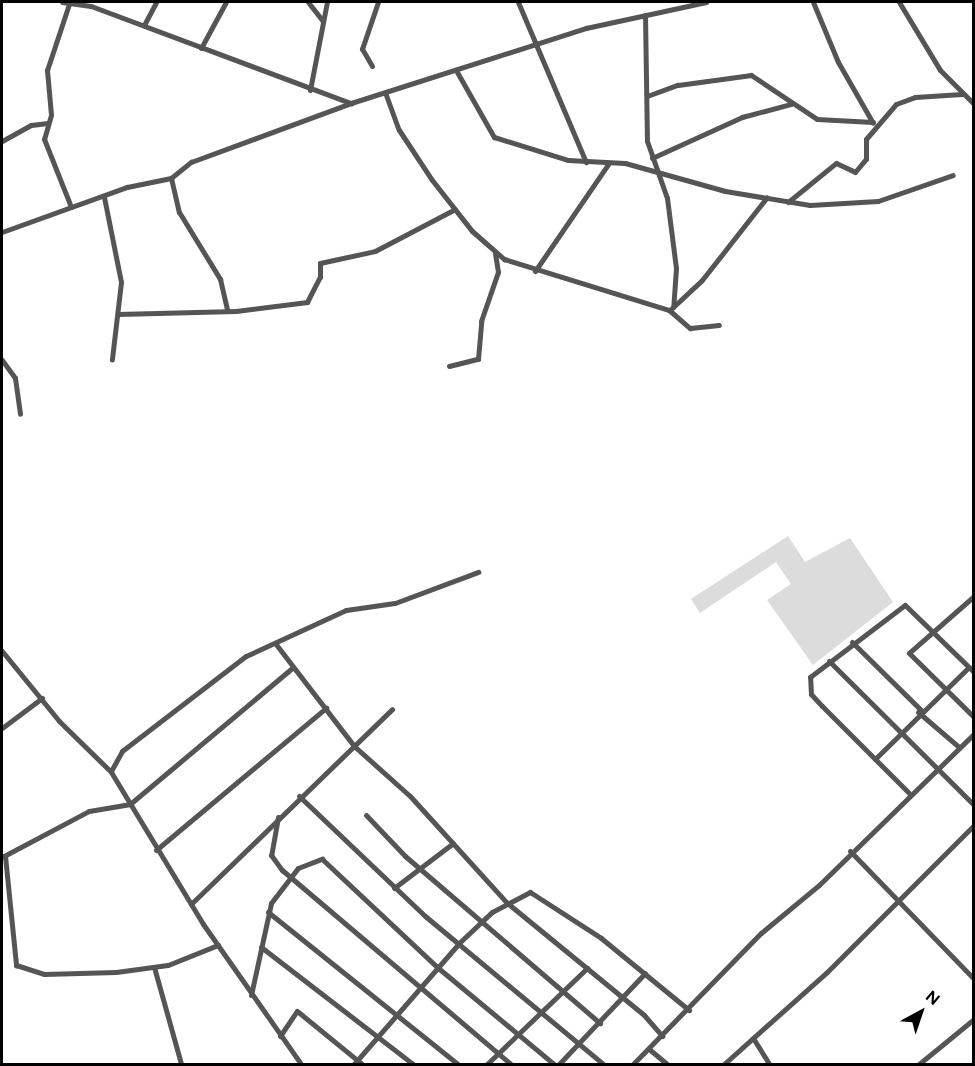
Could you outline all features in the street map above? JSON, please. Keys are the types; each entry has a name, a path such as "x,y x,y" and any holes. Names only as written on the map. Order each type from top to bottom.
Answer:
{"street":[{"path":"62,2 144,25 310,90 351,103"},
{"path":"144,25 156,2"},
{"path":"201,48 226,2"},
{"path":"308,2 322,20"},
{"path":"310,90 327,2"},
{"path":"372,66 362,49 378,2"},
{"path":"518,2 533,45 583,145 586,162"},
{"path":"660,12 665,2"},
{"path":"2,232 71,207 171,178 191,162 351,103 386,95 533,45 645,15 706,2"},
{"path":"899,2 940,70 974,104"},
{"path":"812,3 875,124"},
{"path":"69,4 46,70 49,157 71,207"},
{"path":"645,15 647,96 652,158 661,176 676,264 671,309"},
{"path":"456,72 494,137 586,162 609,163 788,202 868,203 953,175"},
{"path":"647,96 678,85 751,75 791,104 820,119 875,124"},
{"path":"788,202 836,163 855,172 866,159 866,139 875,124 905,99 962,94"},
{"path":"386,95 399,130 455,209 495,253 535,272 671,309 690,328 719,325"},
{"path":"652,158 742,117 791,104"},
{"path":"2,141 31,125 48,123"},
{"path":"535,272 609,163"},
{"path":"171,178 179,212 220,279 227,310"},
{"path":"104,197 121,282 112,360"},
{"path":"671,309 702,280 767,197"},
{"path":"118,314 227,310 307,302 321,277 320,263 375,251 455,209"},
{"path":"449,366 478,359 481,321 498,272 495,253"},
{"path":"2,360 15,378 20,414"},
{"path":"111,772 122,752 246,656 346,610 395,603 478,572"},
{"path":"974,596 909,653 974,717"},
{"path":"909,793 811,694 810,677 852,642 905,605 974,672"},
{"path":"852,642 959,747"},
{"path":"275,643 354,746 453,843 506,902 587,968 662,1036"},
{"path":"2,651 111,772 156,850 191,904 302,1065"},
{"path":"829,661 898,733 974,805"},
{"path":"218,945 154,967 44,974 12,963 3,857 89,811 130,804 292,668"},
{"path":"875,759 943,688 968,668"},
{"path":"2,728 42,698"},
{"path":"156,850 326,708"},
{"path":"191,904 299,796 392,709"},
{"path":"633,1065 689,1010 761,933 974,734"},
{"path":"299,796 394,888 603,1065"},
{"path":"366,815 420,868 565,990 600,1023"},
{"path":"278,817 271,855 290,875 419,988 511,1065"},
{"path":"724,1065 901,900 936,857 974,825"},
{"path":"394,888 453,843"},
{"path":"850,851 929,929 935,945 945,946 974,979"},
{"path":"252,995 268,912 290,875 310,859 322,859 437,967 554,1065"},
{"path":"280,1036 297,1011 358,1063 376,1038 459,943 506,902 530,892 538,894 689,1010"},
{"path":"268,912 458,1065"},
{"path":"261,947 413,1065"},
{"path":"154,967 181,1065"},
{"path":"487,1065 587,968"},
{"path":"559,1065 645,974"},
{"path":"919,1065 974,1019"},
{"path":"753,1038 769,1065"},
{"path":"649,1049 667,1065"}],"shaded area":[{"path":"788,536 805,562 850,538 893,602 813,665 767,600 791,584 776,562 700,613 691,599"}]}
